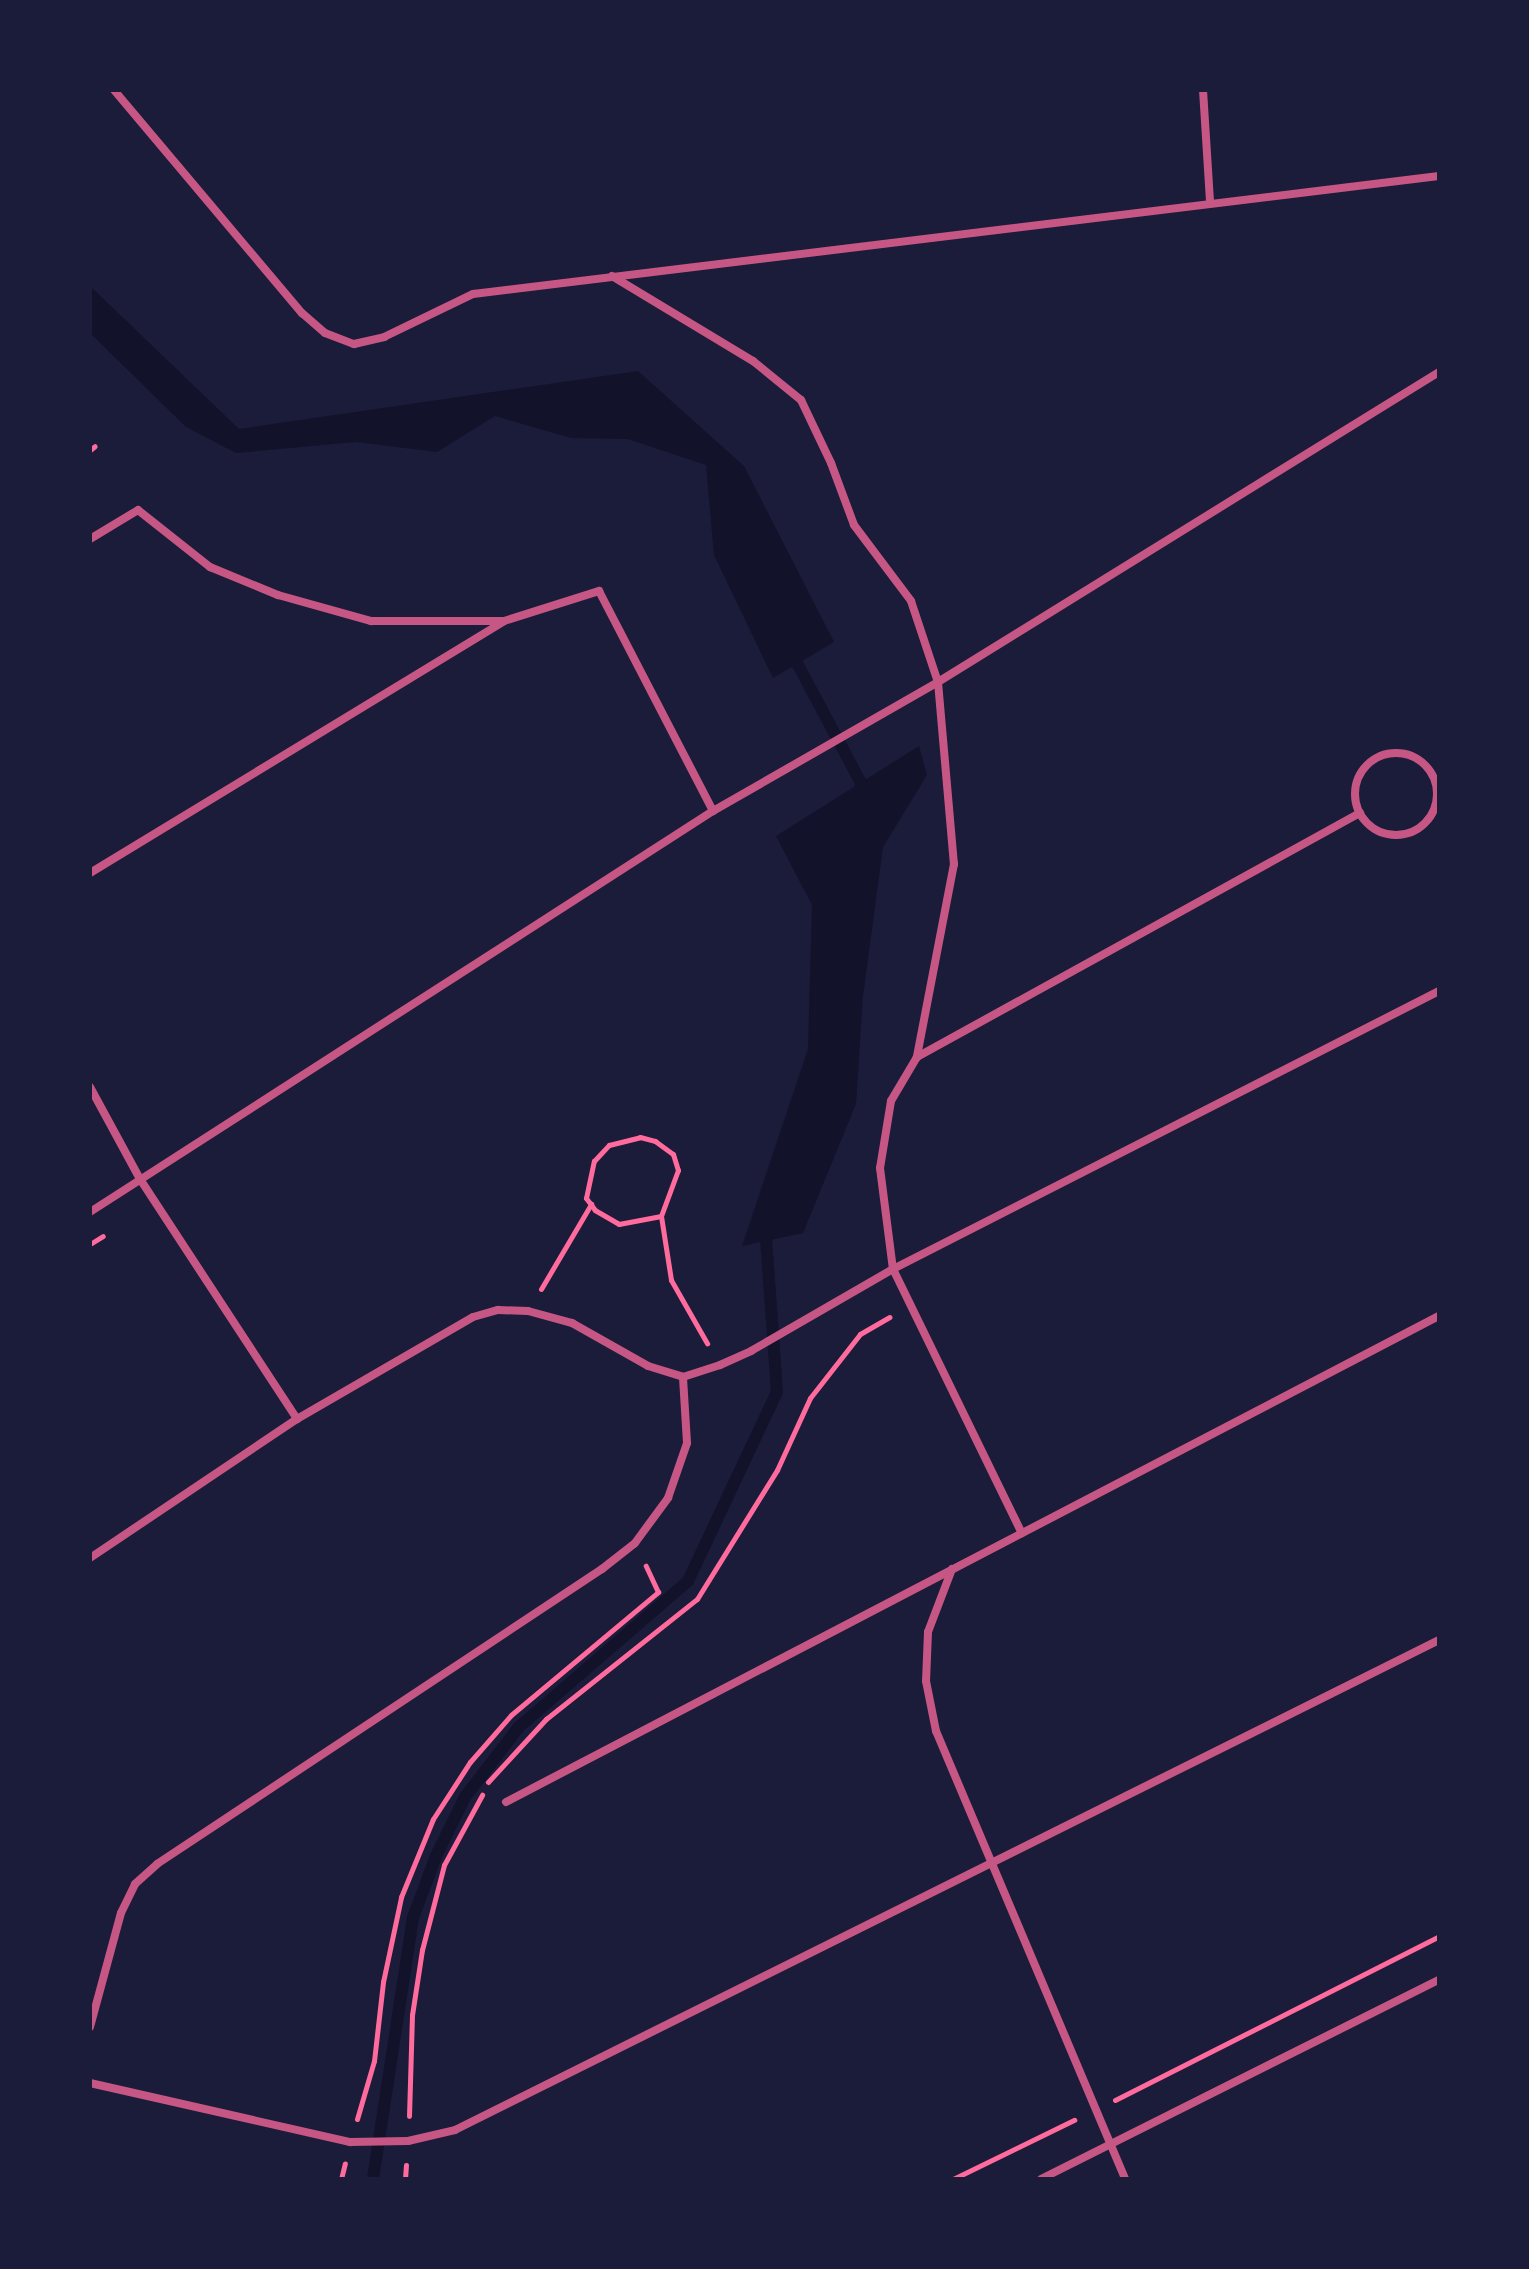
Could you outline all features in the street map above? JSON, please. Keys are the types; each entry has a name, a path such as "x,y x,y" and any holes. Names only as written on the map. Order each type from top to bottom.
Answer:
{"street":[{"path":"114,90 302,313 325,333 354,344 384,337 473,294 1210,201 1439,176"},
{"path":"1203,90 1210,201"},
{"path":"612,275 753,361 801,400 831,463 854,525 911,601 938,682 954,864 917,1057 891,1101 880,1168 893,1269 1022,1533"},
{"path":"90,1212 713,811 938,682 1439,372"},
{"path":"90,539 138,510 210,567 278,595 371,621 504,621"},
{"path":"90,873 504,621 599,591 713,811"},
{"path":"1403,753 1435,771 1436,804 1420,827 1395,835 1369,825 1360,813 1355,789 1359,776 1377,757 1403,753"},
{"path":"917,1057 1360,813"},
{"path":"90,1558 297,1419 473,1317 498,1310 528,1311 572,1323 648,1366 683,1377 720,1365 751,1351 893,1269 1439,991"},
{"path":"90,1087 140,1179 297,1419"},
{"path":"506,1802 1439,1316"},
{"path":"90,2027 121,1913 135,1884 157,1864 602,1569 635,1543 668,1498 687,1443 683,1377"},
{"path":"952,1569 928,1632 926,1681 936,1731 1125,2179"},
{"path":"90,2083 350,2142 408,2141 455,2130 1439,1640"},
{"path":"1041,2179 1439,1980"}],"path":[{"path":"661,1216 619,1224 586,1198 594,1161 609,1145 640,1137 655,1141 673,1154 678,1170 661,1216 671,1280 720,1365"},
{"path":"528,1311 591,1204"},
{"path":"408,2141 412,2015 422,1950 444,1865 493,1774 546,1719 697,1599 777,1470 810,1398 860,1334 909,1306"},
{"path":"350,2142 374,2061 383,1982 401,1897 433,1819 470,1762 511,1715 658,1592 635,1543"},
{"path":"953,2179 1439,1936"}],"shaded area":[{"path":"90,286 239,429 638,371 744,466 834,642 773,678 714,555 706,465 628,439 571,438 495,416 437,452 356,442 236,453 186,427 90,333"},
{"path":"919,746 927,775 883,847 863,996 856,1104 803,1233 742,1246 808,1049 812,905 776,836"}],"waterway":[{"path":"790,650 861,783 859,798"},
{"path":"373,2179 413,1918 436,1856 465,1797 519,1727 688,1581 777,1392 766,1240 770,1227"}]}
